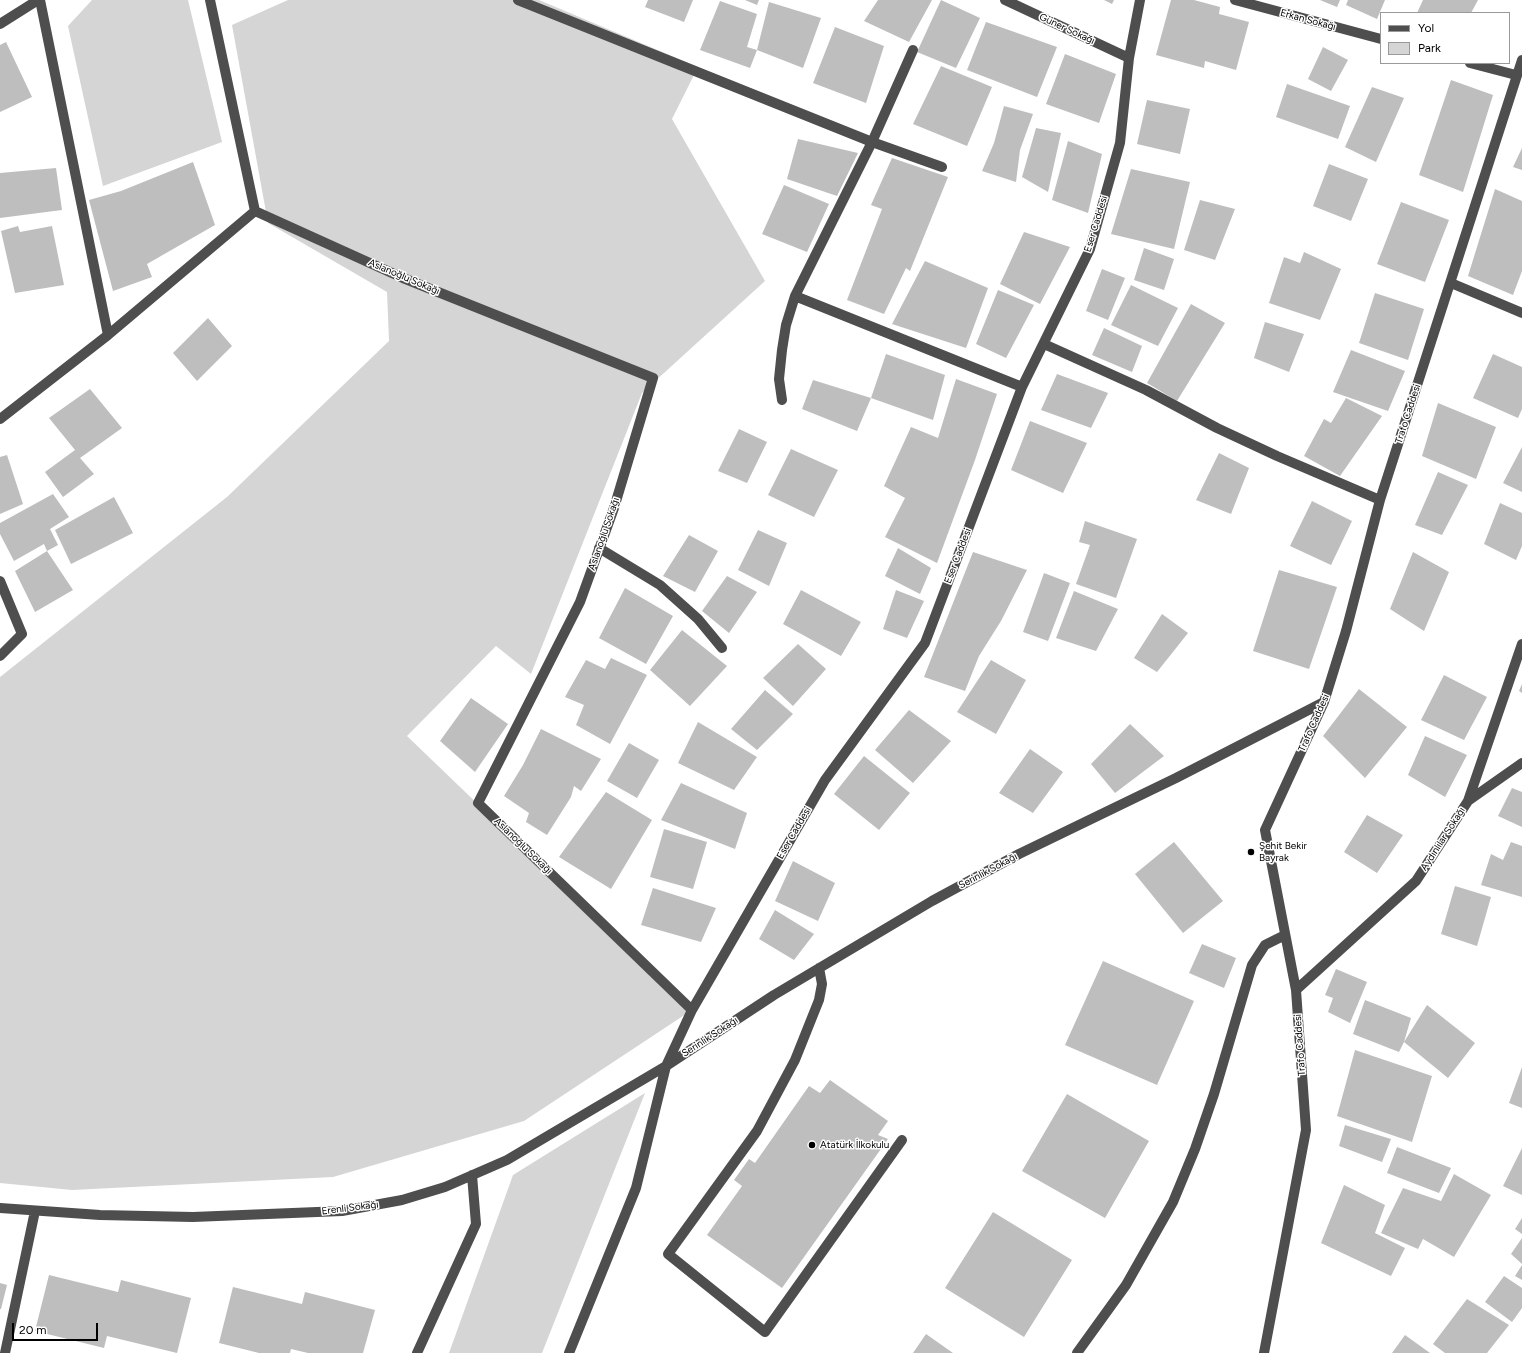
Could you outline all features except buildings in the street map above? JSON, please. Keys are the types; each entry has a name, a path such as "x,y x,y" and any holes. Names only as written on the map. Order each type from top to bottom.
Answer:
{"street":[{"path":"0,24 39,0 108,335"},
{"path":"0,419 108,335 255,211 210,0"},
{"path":"518,0 872,142 942,167"},
{"name":"Güner Sokağı","path":"1005,0 1129,58"},
{"name":"Eser Caddesi","path":"569,1353 636,1188 666,1066 692,1010 825,780 925,643 1022,387 1090,249 1120,143 1129,58 1140,0"},
{"name":"Erkan Sokağı","path":"1235,0 1380,39"},
{"path":"782,400 780,379 782,350 786,325 796,296 872,142 913,50"},
{"name":"Trafo Caddesi","path":"1264,1353 1306,1130 1296,990 1265,830 1324,702 1346,631 1380,500 1487,174 1516,75 1522,60"},
{"path":"1474,64 1516,75"},
{"name":"Aslanoğlu Sokağı","path":"255,211 403,278 653,378 614,508 580,602 478,803 692,1010"},
{"path":"1451,283 1522,313"},
{"path":"796,296 1022,387"},
{"path":"1044,344 1146,390 1217,428 1277,456 1380,500"},
{"path":"599,548 660,585 698,619 722,648"},
{"path":"0,581 22,634 0,656"},
{"name":"Aydınlılar Sokağı","path":"1296,990 1416,881 1468,801 1522,644"},
{"name":"Serinlik Sokağı","path":"666,1066 774,994 932,901 1019,854 1176,778 1324,702"},
{"path":"1468,801 1522,763"},
{"path":"1077,1353 1126,1285 1173,1202 1195,1148 1214,1094 1252,965 1265,945 1285,935"},
{"path":"819,968 822,984 820,1000 795,1060 757,1131 668,1254 765,1332 902,1140"},
{"name":"Erenli Sokağı","path":"0,1208 35,1211 193,1217 342,1211 402,1200 445,1187 507,1160 666,1066"},
{"path":"417,1353 476,1224 472,1175"},
{"path":"5,1353 35,1211"}],"green space":[{"path":"92,0 188,0 222,142 103,186 68,26"},
{"path":"288,0 539,0 698,67 672,119 765,281 642,393 531,674 496,646 407,736 692,1010 524,1121 333,1177 72,1190 0,1183 0,677 227,497 389,341 387,292 268,223 232,25"},
{"path":"645,1093 542,1353 449,1353 513,1175"}],"place":[{"name":"Şehit Bekir Bayrak","path":"1251,852"},
{"name":"Atatürk İlkokulu","path":"812,1145"}]}
